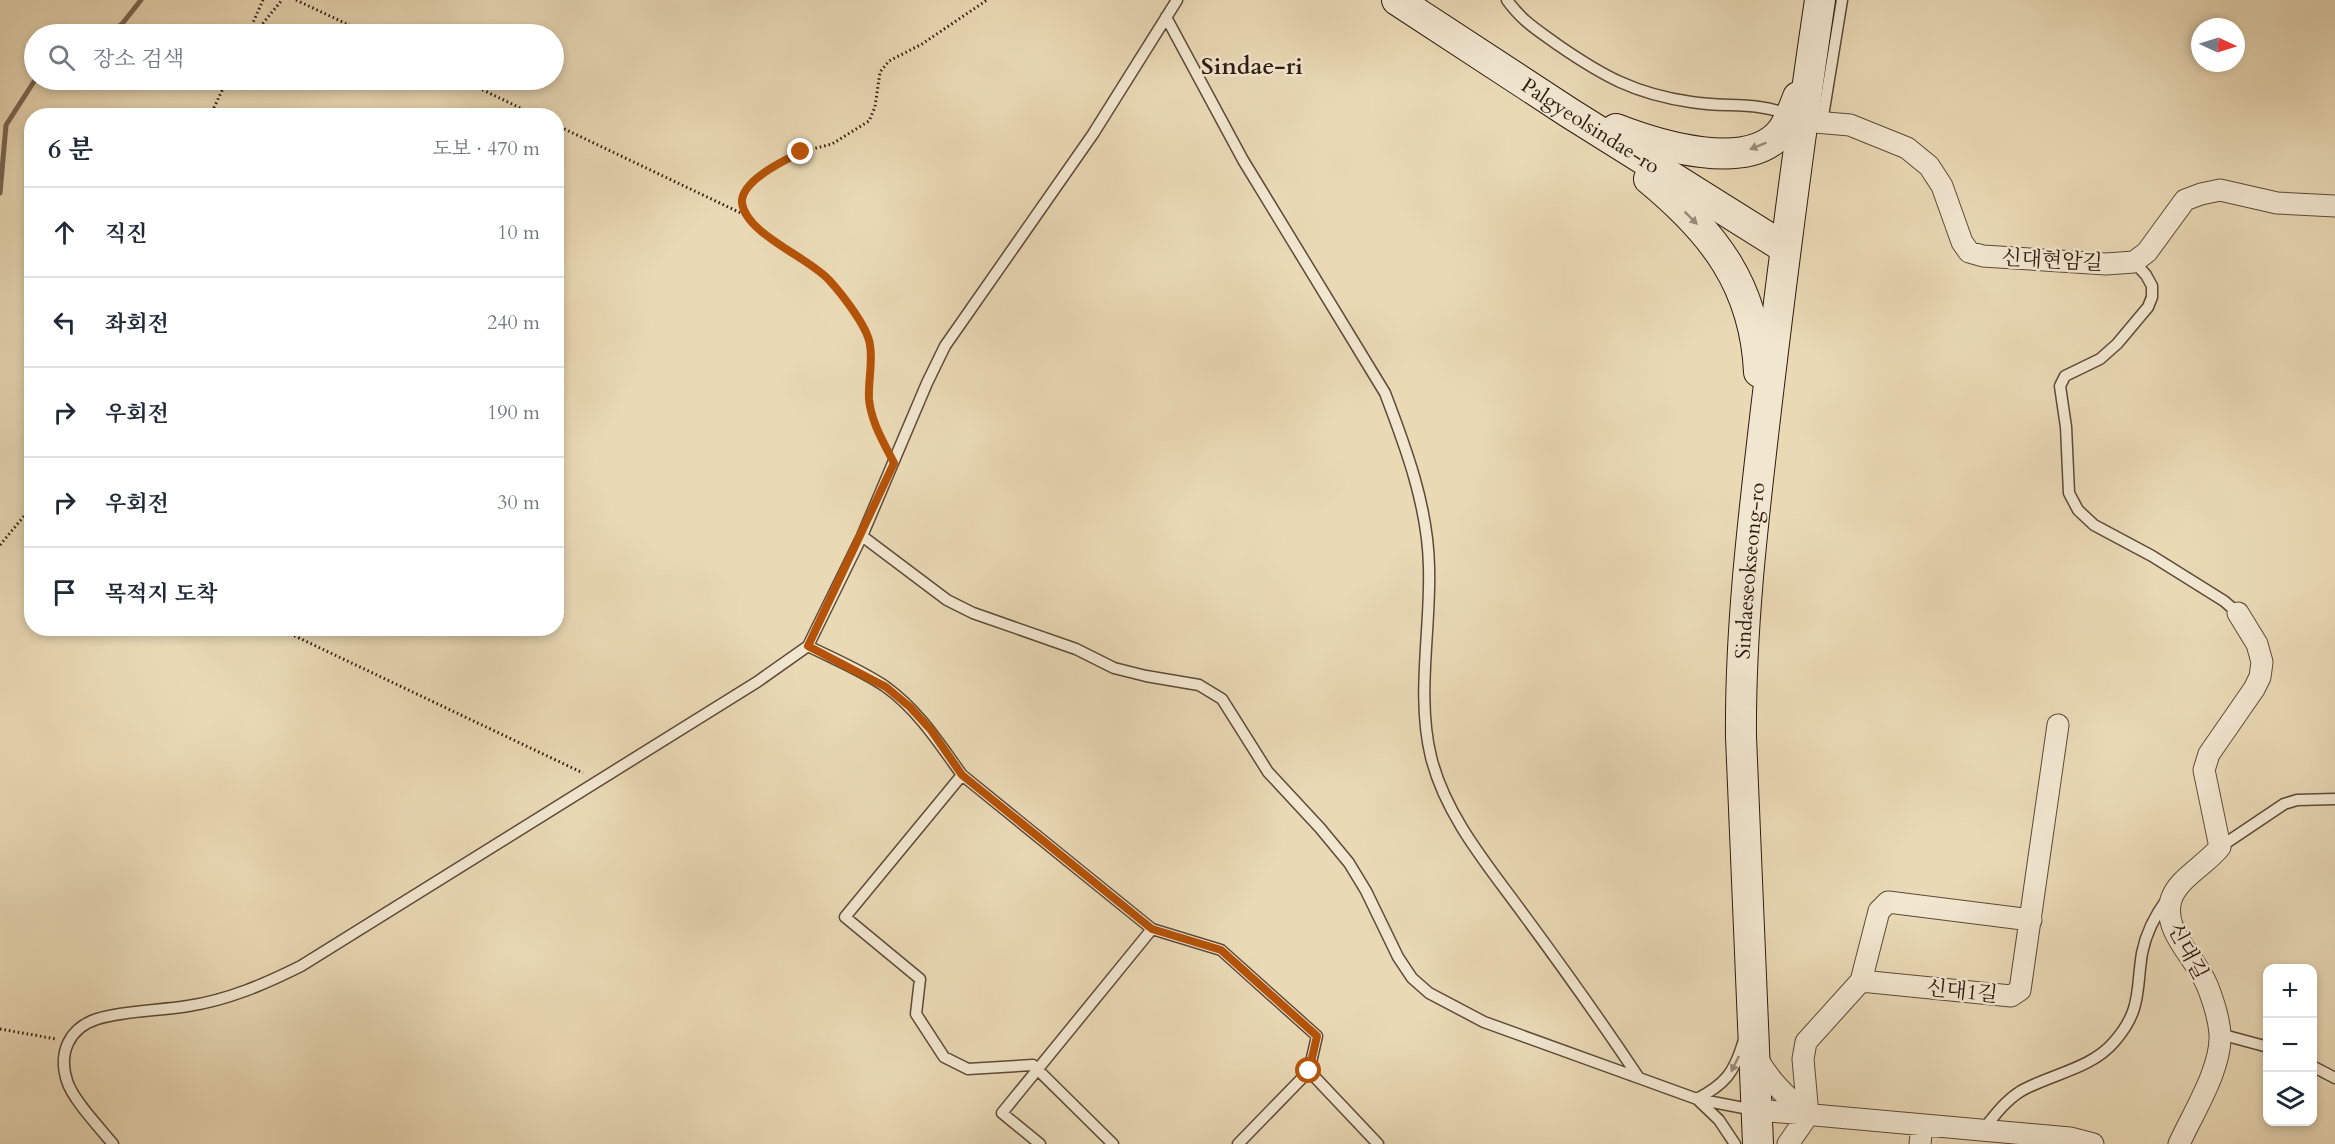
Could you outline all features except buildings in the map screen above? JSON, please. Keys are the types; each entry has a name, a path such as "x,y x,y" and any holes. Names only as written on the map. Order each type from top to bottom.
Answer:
{"street":[{"name":"Palgyeolsindae-ro","path":"1397,0 1568,112 1785,248"},
{"name":"Sindaeseokseong-ro","path":"1758,1144 1741,737 1741,675 1746,592 1785,248 1820,0"},
{"path":"1568,112 1631,135 1662,143 1705,152 1729,153 1741,153 1765,145 1782,131 1805,119"},
{"path":"1568,112 1668,195 1725,258 1742,288 1753,322 1759,362 1763,436"},
{"name":"신대현암길","path":"1805,119 1850,125 1907,148 1929,166 1942,186 1962,242 1969,252 1983,256 2106,264 2134,262 2147,252 2185,200 2220,190 2277,203 2335,206"},
{"path":"2178,885 2210,860 2220,847 2204,770 2209,754 2260,677 2262,662 2257,644 2238,613"},
{"name":"신대1길","path":"1861,981 2011,996 2020,990 2058,725"},
{"name":"신대길","path":"2178,885 2171,900 2169,914 2174,930 2207,985 2220,1034 2219,1051 2213,1072 2179,1144"},
{"path":"1788,1144 1808,1115 1803,1059 1806,1042 1861,981 1879,911 1888,902 2031,920"},
{"path":"1755,1053 1766,1076 1808,1115"},
{"path":"1758,1110 1808,1115 1921,1135 1982,1131 2070,1138 2093,1144"}],"lane":[{"path":"113,1144 83,1107 67,1081 64,1060 66,1041 78,1028 95,1019 190,1006 233,995 270,982 326,951 757,682 808,646 862,536 945,346 1099,125 1177,0"},
{"path":"1507,0 1520,18 1585,64 1619,83 1670,99 1693,103 1752,105 1771,108 1805,119 1842,0"},
{"path":"1166,17 1243,160 1385,393 1394,418 1422,507 1428,536 1430,570 1425,689 1426,723 1430,756 1439,783 1453,813 1471,842 1596,1014 1639,1078"},
{"path":"2134,262 2152,286 2152,297 2148,307 2117,344 2100,358 2066,376 2060,386 2066,427 2069,493 2078,510 2094,525 2161,562 2224,601 2238,613"},
{"path":"862,536 947,600 973,613 1076,649 1114,668 1199,685 1222,699 1268,772 1320,828 1348,863 1366,891 1398,957 1412,978 1429,993 1484,1022 1697,1099 1758,1110"},
{"path":"808,646 886,687 910,707 931,730 962,775 1152,929 1221,950 1317,1036 1309,1071 1238,1144"},
{"path":"962,775 844,917 920,979 916,1014 944,1057 968,1069 1034,1065 1113,1144"},
{"path":"2220,847 2284,804 2297,800 2335,799"},
{"path":"1982,1131 2003,1106 2020,1092 2097,1057 2123,1031 2135,1011 2142,951 2149,930 2161,908 2178,885"},
{"path":"1040,1144 1002,1113 1152,929"},
{"path":"1697,1099 1725,1081 1734,1068 1753,1015"},
{"path":"2220,1034 2263,1046"},
{"path":"2317,1068 2335,1078"},
{"path":"1309,1071 1377,1144"},
{"path":"1697,1099 1719,1120 1735,1144"}],"path":[{"path":"252,24 263,0"},
{"path":"262,24 282,0"},
{"path":"296,0 347,24"},
{"path":"747,216 742,202 745,188 777,164 801,152 832,144 868,122 875,107 880,72 889,61 922,44 987,0"},
{"path":"214,108 222,90"},
{"path":"483,90 520,108"},
{"path":"564,129 747,216 772,242 814,266 829,280 866,330 871,345 869,402 878,430 894,463"},
{"path":"0,545 24,518"},
{"path":"295,636 598,780"},
{"path":"0,1029 66,1041"}],"waterway":[{"path":"122,24 141,0"},
{"path":"0,193 6,125 29,90"}],"district":[{"name":"Sindae-ri","path":"1252,66"}],"route":[{"path":"801,152 777,164 745,188 742,202 747,216 772,242 814,266 829,280 866,330 871,345 869,402 878,430 894,463 862,536 808,646 886,687 910,707 931,730 962,775 1152,929 1221,950 1317,1036 1309,1071"}]}
